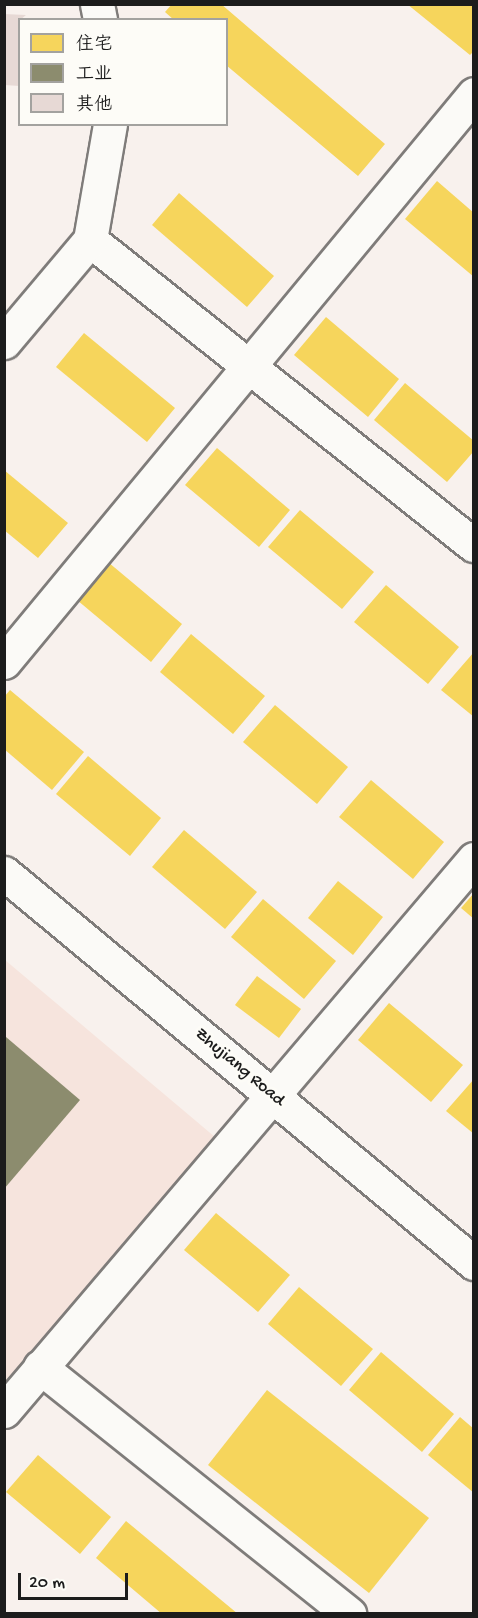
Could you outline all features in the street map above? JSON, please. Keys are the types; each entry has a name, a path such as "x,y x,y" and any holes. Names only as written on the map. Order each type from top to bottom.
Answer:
{"street":[{"path":"4,662 248,366 468,112"},
{"path":"4,342 90,240 110,126"},
{"path":"90,240 474,545"},
{"path":"4,1411 474,859"},
{"name":"Zhujiang Road","path":"4,873 474,1263"},
{"path":"40,1366 349,1614"}],"shaded area":[{"path":"5,960 228,1148 5,1412"}],"building: 住宅":[{"path":"172,4 221,4 385,144 358,176 228,67 228,18 172,18 165,12"},
{"path":"407,4 474,4 474,51 470,55"},
{"path":"437,181 474,213 474,277 405,219"},
{"path":"179,193 274,276 247,307 152,225"},
{"path":"326,317 399,379 368,417 294,355"},
{"path":"84,333 175,408 147,442 56,367"},
{"path":"405,383 474,441 474,451 447,482 374,420"},
{"path":"217,448 290,510 259,547 185,485"},
{"path":"4,470 68,523 38,558 4,530"},
{"path":"300,510 374,572 342,609 268,547"},
{"path":"108,562 182,624 151,662 77,600"},
{"path":"386,585 459,647 428,684 354,622"},
{"path":"191,634 265,696 233,734 160,672"},
{"path":"474,652 474,717 441,690"},
{"path":"10,690 84,752 52,790 4,749 4,697"},
{"path":"275,705 348,767 317,804 243,742"},
{"path":"88,756 161,818 130,856 56,794"},
{"path":"371,780 444,842 413,879 339,817"},
{"path":"184,830 257,892 225,929 152,867"},
{"path":"338,881 383,917 353,955 308,918"},
{"path":"474,893 474,919 461,908"},
{"path":"263,899 336,961 304,999 231,937"},
{"path":"257,976 301,1009 279,1038 235,1005"},
{"path":"389,1003 463,1065 431,1102 358,1040"},
{"path":"474,1079 474,1134 446,1111"},
{"path":"216,1213 290,1275 258,1312 184,1250"},
{"path":"299,1287 373,1349 341,1386 268,1324"},
{"path":"381,1352 454,1414 422,1452 349,1390"},
{"path":"267,1390 429,1518 369,1593 208,1465"},
{"path":"460,1417 474,1429 474,1493 428,1455"},
{"path":"38,1455 111,1517 80,1554 6,1492"},
{"path":"126,1521 238,1614 162,1614 96,1558"}],"building: 工业":[{"path":"6,1037 80,1100 4,1189 4,1038"}],"building: 其他":[{"path":"4,14 26,15 18,18 18,86 4,85"}]}
